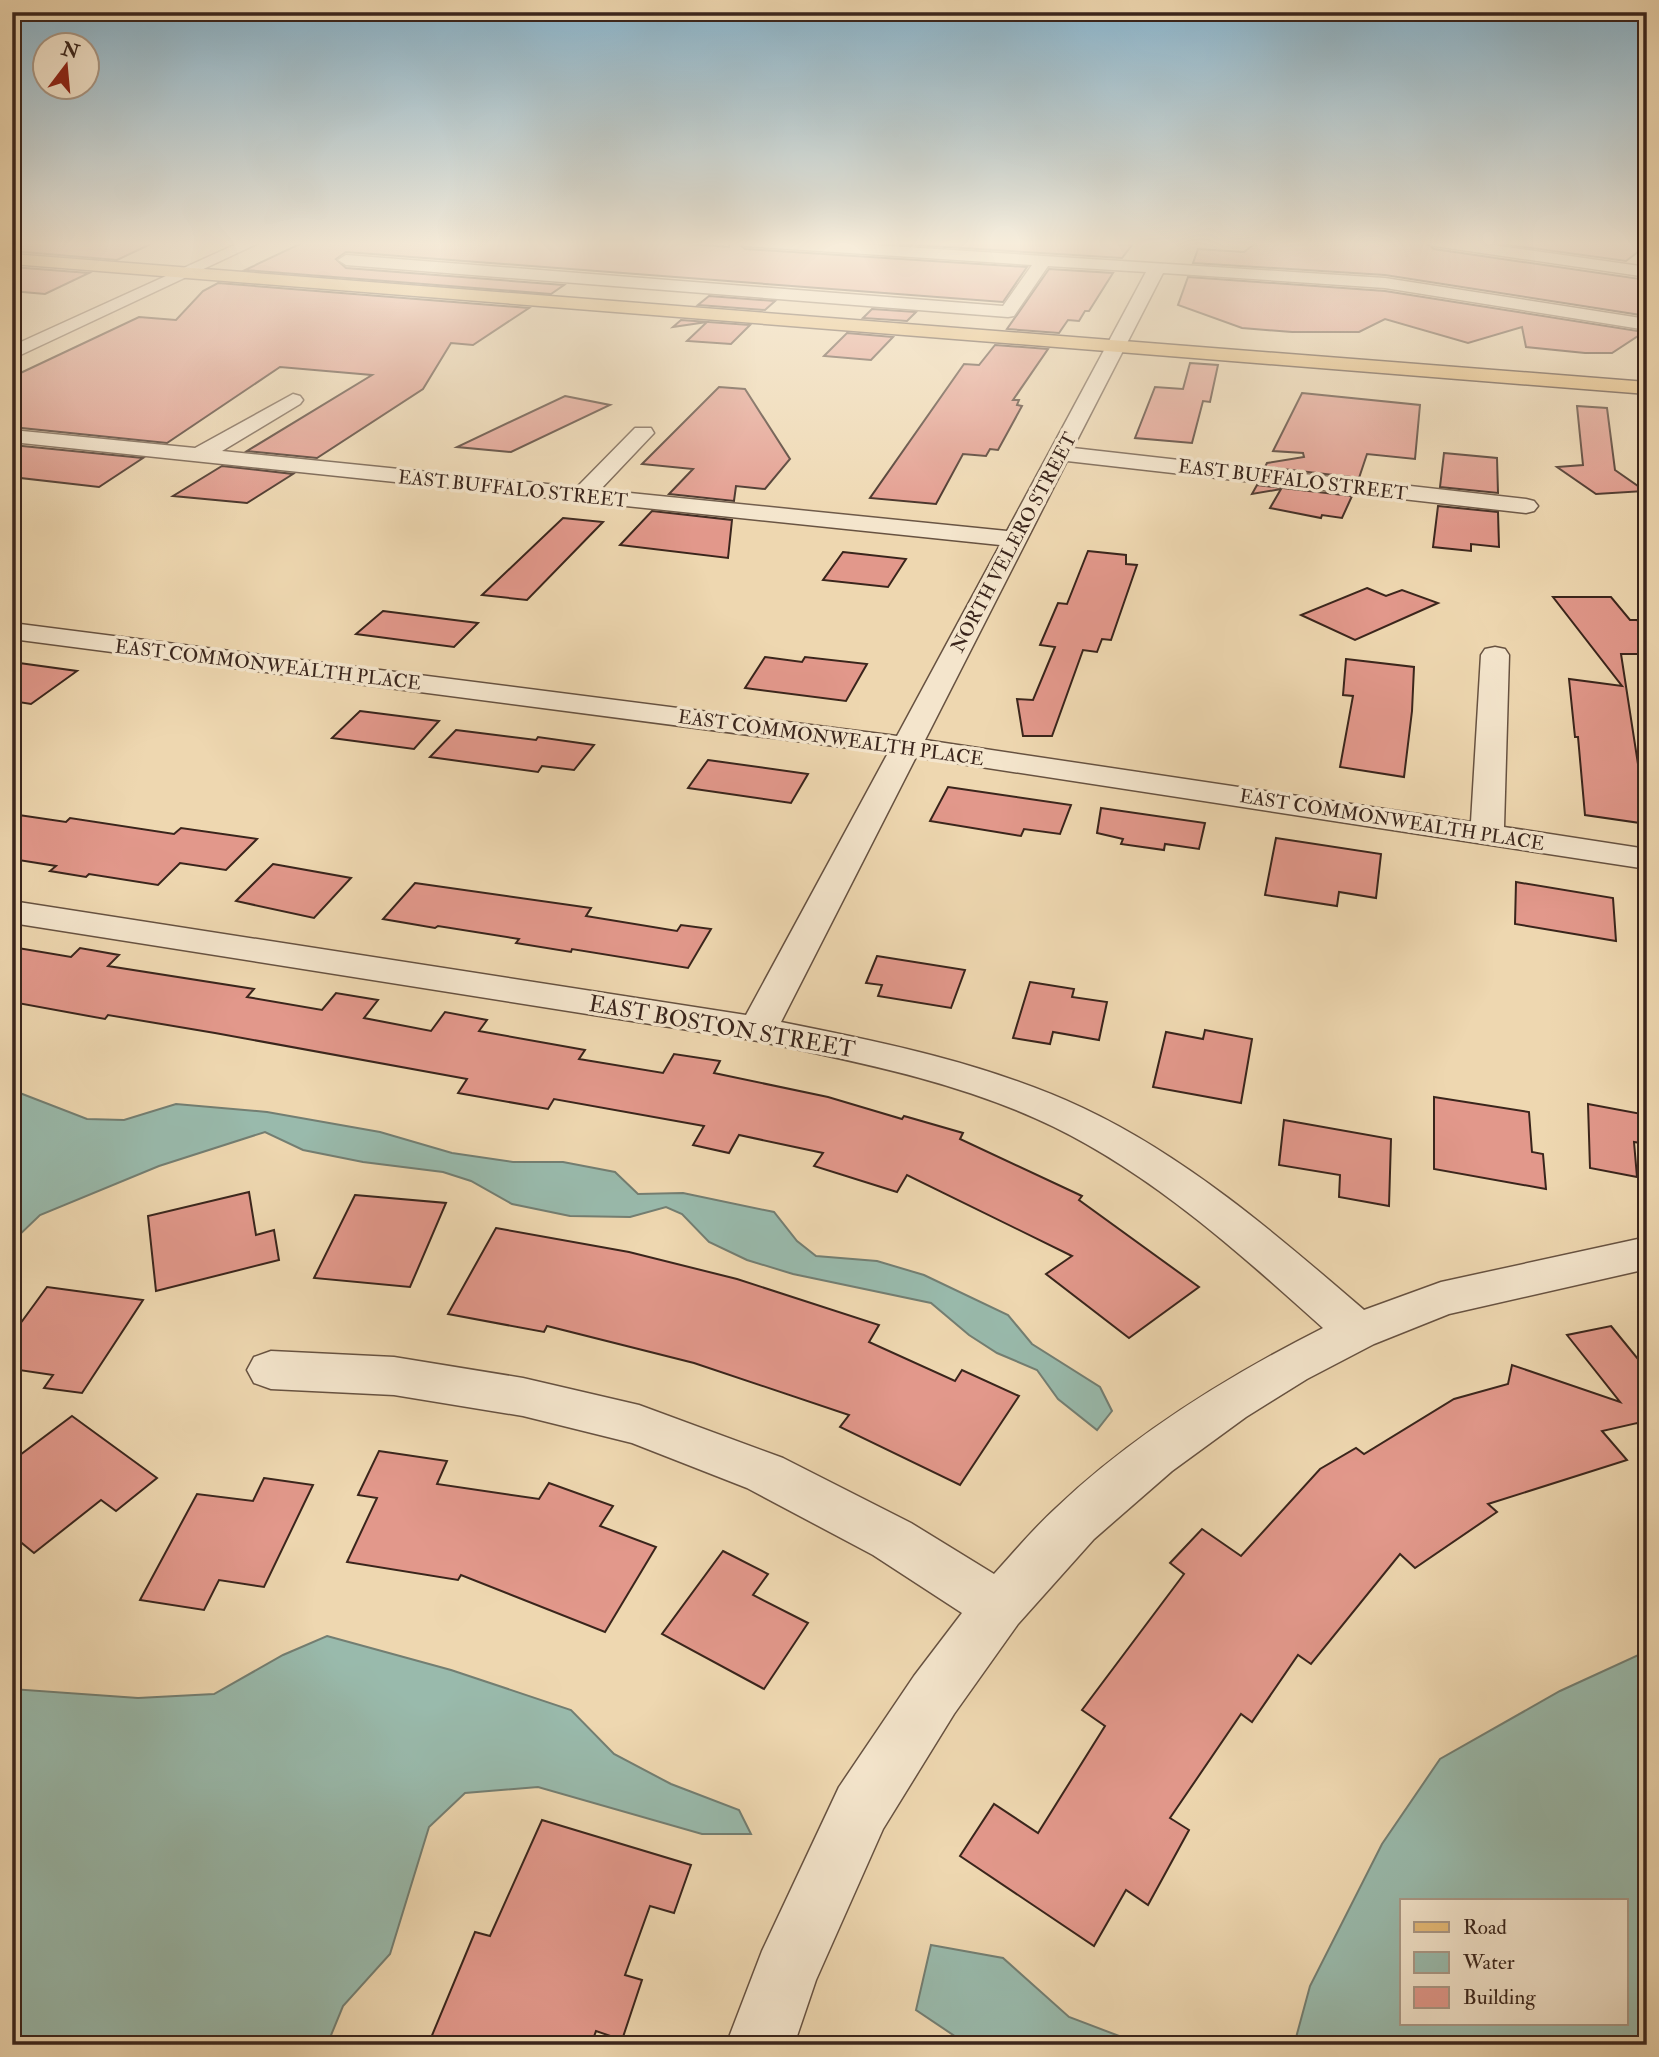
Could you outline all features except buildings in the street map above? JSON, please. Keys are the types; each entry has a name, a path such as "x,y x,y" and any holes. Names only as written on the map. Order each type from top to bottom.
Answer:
{"main road":[{"path":"1079,337 1647,375"},
{"path":"1084,337 1647,388"}],"street":[{"path":"12,353 47,337"},
{"name":"NORTH VELERO STREET","path":"758,1029 1122,337"},
{"path":"198,456 293,400"},
{"path":"582,495 643,433"},
{"name":"EAST BUFFALO STREET","path":"12,436 1014,539"},
{"name":"EAST BUFFALO STREET","path":"1059,453 1526,506"},
{"name":"EAST COMMONWEALTH PLACE","path":"12,631 907,746 1647,859"},
{"path":"1487,834 1495,655"},
{"name":"EAST BOSTON STREET","path":"12,912 758,1029 863,1051 967,1080 1065,1116 1143,1160 1254,1240 1357,1331"},
{"path":"760,2045 785,1974 861,1808 934,1695 999,1607 1075,1523 1154,1457 1229,1403 1290,1366 1357,1331 1441,1299 1647,1253"},
{"path":"271,1370 394,1376 523,1397 639,1425 765,1473 892,1539 999,1607"}],"water":[{"path":"12,1090 87,1119 124,1120 176,1104 267,1112 380,1132 452,1153 513,1162 563,1162 615,1172 638,1194 683,1193 774,1212 797,1241 816,1256 877,1261 924,1275 1008,1315 1032,1344 1100,1387 1112,1411 1097,1430 1058,1399 1037,1370 997,1353 969,1335 931,1303 793,1274 747,1260 709,1242 682,1214 666,1207 630,1217 570,1216 512,1204 471,1181 443,1172 363,1162 303,1150 265,1132 159,1166 40,1215 12,1242"},
{"path":"327,1636 451,1670 571,1710 614,1754 671,1784 739,1810 751,1834 702,1834 538,1787 465,1793 429,1827 390,1954 343,2006 327,2045 12,2045 12,1689 138,1698 214,1694 283,1655"},
{"path":"1647,1651 1647,2045 1294,2045 1310,1986 1382,1844 1440,1759 1560,1691"},
{"path":"931,1945 1003,1958 1069,2017 1143,2045 968,2045 916,2010"}]}
